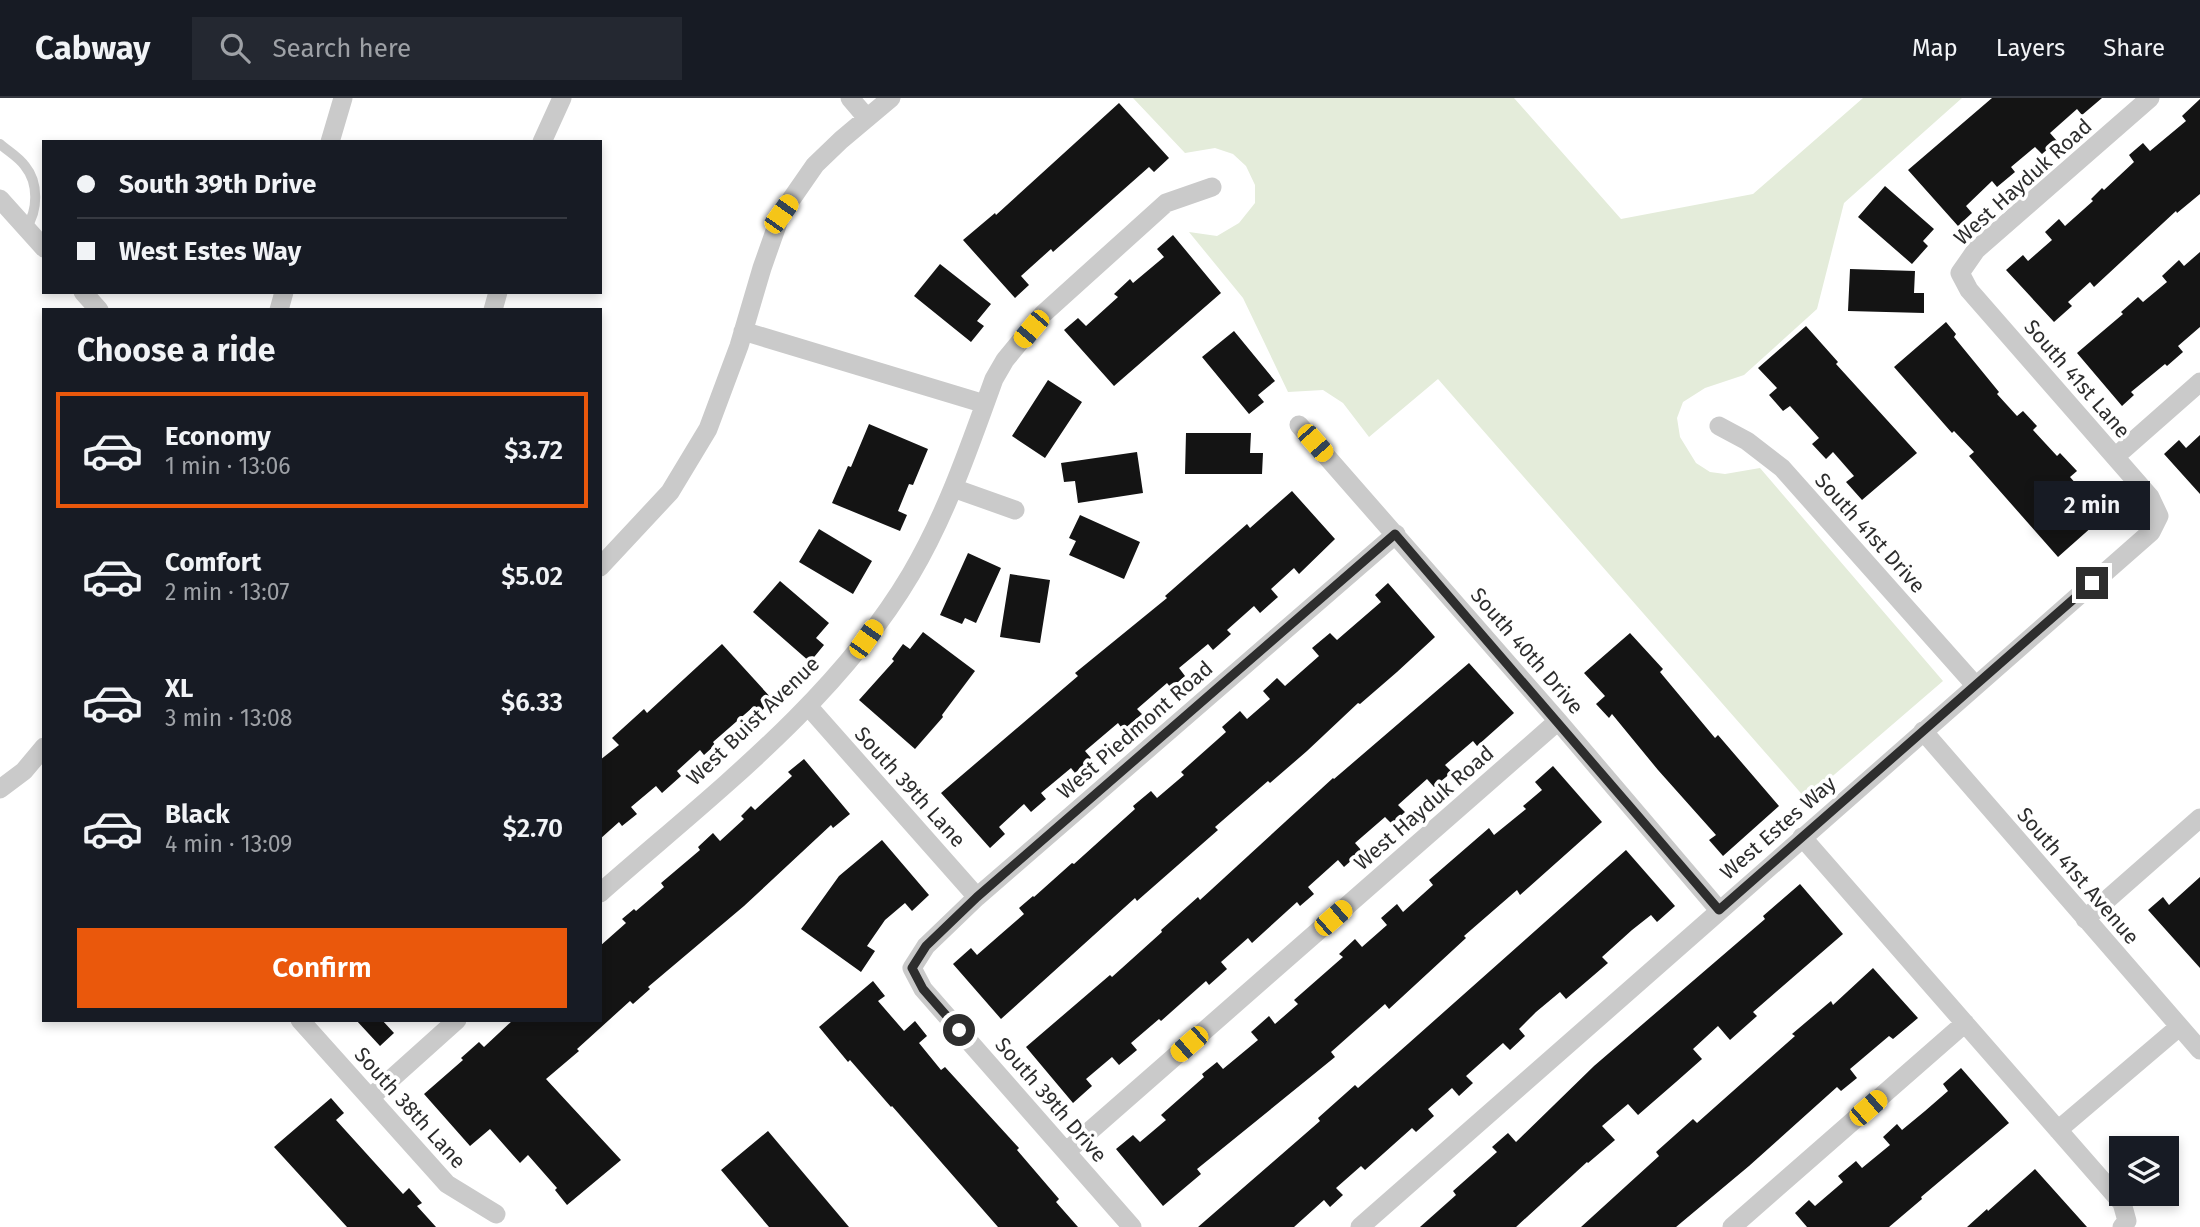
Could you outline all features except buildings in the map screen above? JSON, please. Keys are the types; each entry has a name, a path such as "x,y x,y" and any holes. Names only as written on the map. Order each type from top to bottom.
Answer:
{"street":[{"path":"331,140 343,98"},
{"path":"543,140 562,98"},
{"path":"850,98 867,118"},
{"path":"602,565 670,492 708,429 781,214 815,165 891,98"},
{"name":"West Hayduk Road","path":"1960,273 1976,250 2150,98"},
{"name":"West Buist Avenue","path":"602,891 808,706 866,639 911,575 953,488 994,379 1005,360 1044,314 1166,203 1212,187"},
{"path":"0,199 42,246"},
{"name":"South 41st Lane","path":"1960,273 1969,290 2150,498 2159,516"},
{"path":"85,294 97,308"},
{"path":"743,331 985,404"},
{"path":"2115,457 2200,382"},
{"name":"South 40th Drive","path":"1299,425 1719,910"},
{"name":"South 41st Drive","path":"1719,426 1747,441 1782,468 1975,685"},
{"path":"953,488 1014,510"},
{"name":"West Estes Way","path":"1360,1227 2151,532 2159,516"},
{"name":"West Piedmont Road","path":"912,968 926,946 977,897 1395,534"},
{"name":"South 39th Lane","path":"808,706 977,897"},
{"name":"West Hayduk Road","path":"1067,1151 1558,721"},
{"name":"South 41st Avenue","path":"1923,731 2200,1050"},
{"path":"0,789 24,771 42,749"},
{"path":"2085,919 2200,818"},
{"path":"1802,837 2122,1203 2124,1224"},
{"name":"South 39th Drive","path":"912,968 923,989 1132,1227"},
{"name":"South 38th Lane","path":"302,1022 447,1184 496,1214"},
{"path":"370,1098 455,1022"},
{"path":"1732,1227 1965,1024"},
{"path":"2058,1130 2179,1027"}],"lane":[{"path":"0,144 26,166 33,183 34,217 26,228"}],"green space":[{"path":"1133,98 1514,98 1621,219 1753,194 1863,98 1962,98 1844,203 1817,309 1744,375 1705,388 1683,402 1677,418 1680,437 1696,463 1710,472 1725,474 1760,468 1943,681 1806,799 1438,379 1369,437 1343,403 1323,390 1288,392 1243,298 1189,232 1217,236 1239,223 1255,203 1255,185 1246,166 1233,154 1215,148 1185,153"}],"route":[{"path":"959,1030 923,989 912,968 926,946 977,897 1395,534 1719,910 2092,583"}]}
